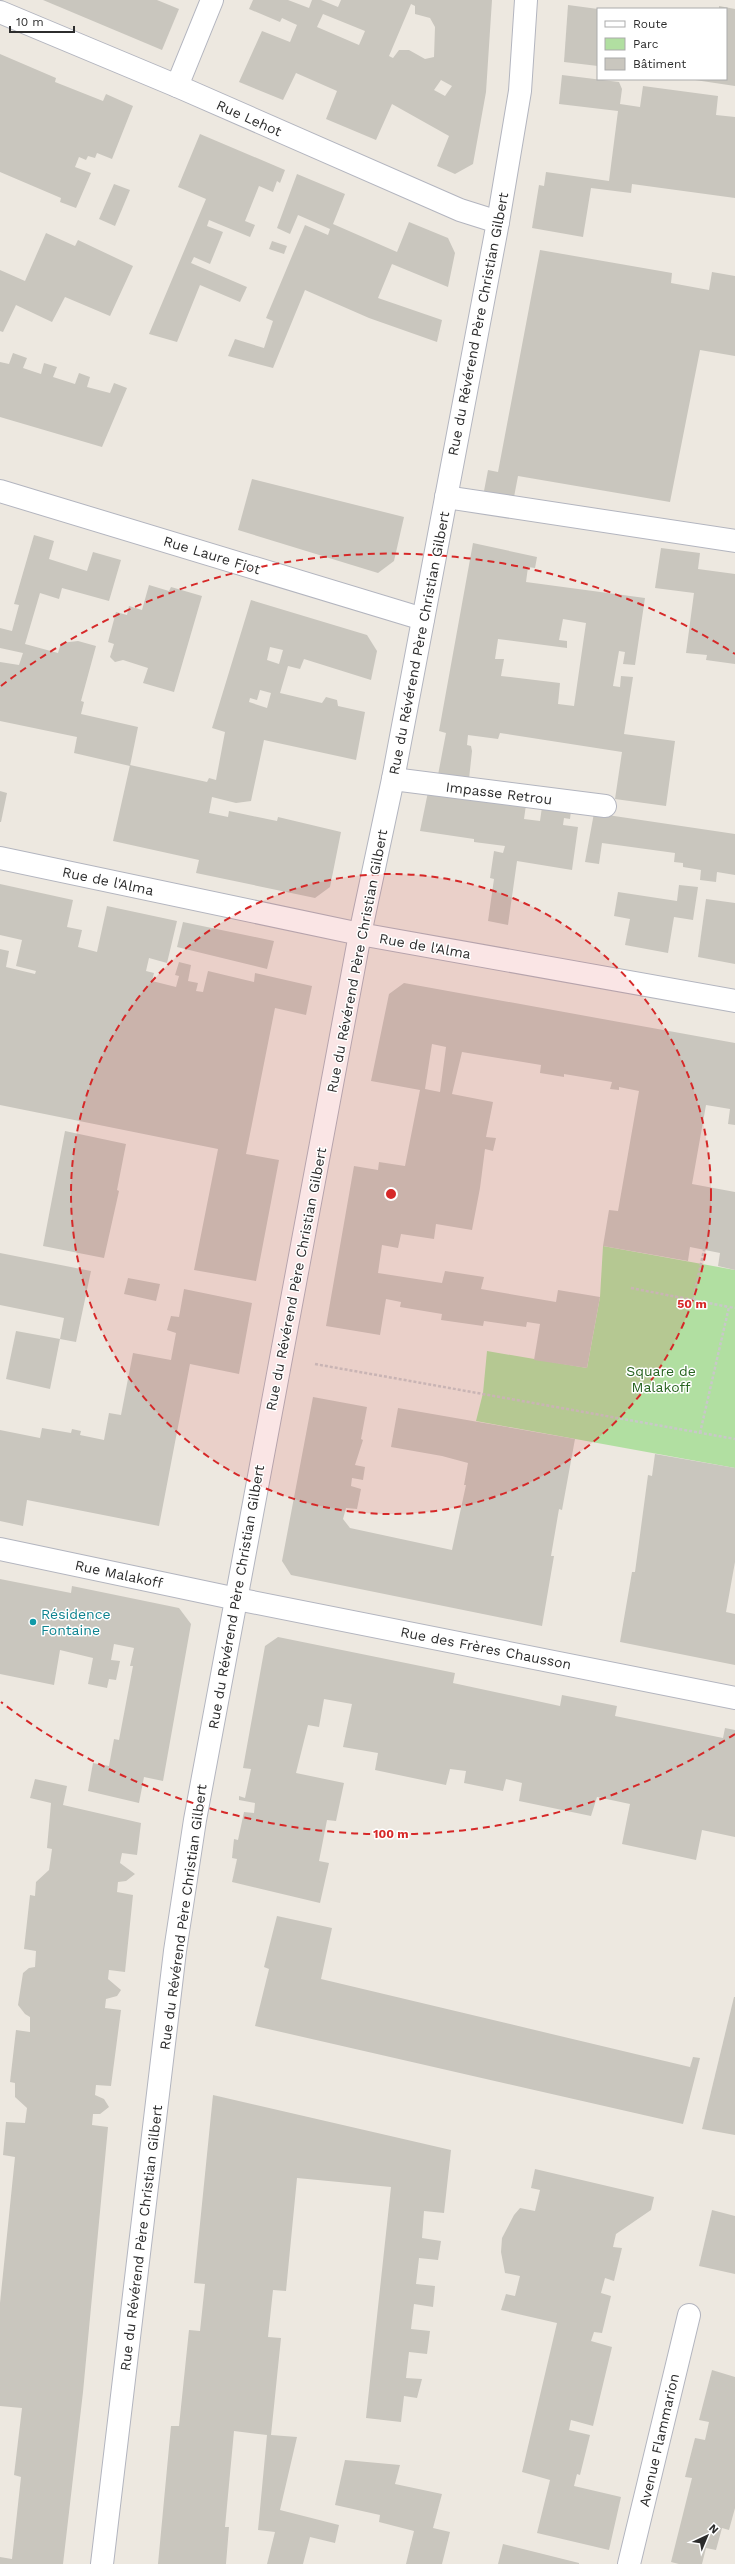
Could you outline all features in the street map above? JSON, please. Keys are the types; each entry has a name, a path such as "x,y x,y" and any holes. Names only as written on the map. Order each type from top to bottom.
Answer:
{"street":[{"path":"177,86 212,0"},
{"name":"Rue du Révérend Père Christian Gilbert","path":"102,2564 175,1952 195,1820 238,1599 242,1557 281,1358 360,934 393,779 498,222 520,91 526,0"},
{"name":"Rue Lehot","path":"0,12 177,86 460,210 498,222"},
{"name":"Rue Laure Fiot","path":"0,491 423,619"},
{"path":"446,497 735,541"},
{"name":"Impasse Retrou","path":"393,779 606,806"},
{"name":"Rue de l'Alma","path":"0,858 360,934 735,1001"},
{"name":"Rue Malakoff","path":"0,1549 238,1599"},
{"name":"Rue des Frères Chausson","path":"238,1599 735,1698"},
{"name":"Avenue Flammarion","path":"629,2564 689,2316"}],"path":[{"path":"693,1300 704,1250"},
{"path":"631,1288 735,1308"},
{"path":"700,1433 729,1307"},
{"path":"281,1358 735,1439"}],"green space":[{"name":"Square de Malakoff","path":"603,1246 735,1270 735,1468 476,1421 483,1393 487,1351 587,1368 600,1297"}],"building":[{"path":"43,0 157,0 179,9 162,50"},
{"path":"253,0 288,0 309,8 312,0 321,0 338,7 341,0 492,0 486,92 473,164 455,174 437,166 449,136 392,104 376,140 326,119 337,91 296,73 283,100 239,82 262,31 290,42 297,25 282,18 280,22 249,9","holes":["411,4 415,6 415,14 430,18 435,27 434,57 425,59 409,50 399,50 393,58 389,56","323,14 365,31 359,45 317,27","441,80 452,86 445,96 434,90"]},
{"path":"568,5 597,9 597,66 564,62"},
{"path":"719,6 735,9 735,86 695,80 727,80 727,8 719,8"},
{"path":"0,54 56,78 55,82 103,101 106,94 133,106 112,159 97,153 95,158 88,156 86,160 79,157 75,167 91,173 76,208 60,202 61,198 0,172"},
{"path":"562,75 619,82 622,89 620,104 640,107 643,86 718,96 716,115 735,117 735,198 632,184 631,193 591,188 583,237 532,228 539,185 544,186 546,172 609,181 618,111 559,104"},
{"path":"200,134 285,170 280,183 277,181 273,192 259,186 245,221 255,225 250,237 209,220 207,226 223,232 210,264 194,257 191,263 247,287 240,302 200,285 177,342 149,334 206,199 178,187"},
{"path":"297,174 345,194 333,224 397,252 409,222 448,238 455,253 448,287 392,264 378,298 442,320 437,342 369,318 305,290 273,368 228,356 235,339 264,348 273,321 266,318 305,225 328,235 330,229 298,215 290,234 277,228"},
{"path":"114,184 130,190 115,226 99,219"},
{"path":"46,233 75,246 78,240 133,266 110,316 65,297 52,322 16,305 3,332 0,331 0,270 25,281"},
{"path":"272,241 287,246 284,254 269,249"},
{"path":"540,250 672,273 671,283 709,290 712,272 735,276 735,356 700,350 670,502 518,476 514,497 484,491 488,470 498,472"},
{"path":"13,353 27,358 23,368 41,374 44,363 57,367 53,377 75,384 79,373 90,377 87,387 110,393 114,383 127,388 102,447 0,417 0,362 9,364"},
{"path":"252,479 404,517 394,561 378,573 238,530"},
{"path":"34,535 54,541 49,559 87,571 93,552 121,560 109,601 62,588 59,599 40,593 25,644 58,653 61,643 78,641 96,646 81,701 84,702 81,714 138,727 130,766 74,753 77,737 0,721 0,662 19,665 23,653 0,648 0,628 12,631 19,605 14,604"},
{"path":"473,543 537,557 535,568 528,567 526,582 645,598 635,665 623,664 625,652 619,651 613,686 620,687 621,676 633,677 624,734 675,741 666,806 615,799 622,752 500,733 498,739 468,735 467,745 471,746 472,751 469,779 438,775 446,733 439,731","holes":["563,619 586,623 574,706 558,704 560,683 501,676 504,659 495,659 498,639 567,648 567,641 559,640"]},
{"path":"661,548 700,553 698,569 735,574 735,664 706,660 707,655 686,653 694,593 655,588"},
{"path":"149,585 169,591 171,587 202,596 174,692 143,683 148,668 123,660 115,662 110,657 114,644 108,642 116,612 127,615 129,606 142,610"},
{"path":"251,600 367,635 377,651 371,680 304,659 300,669 288,666 280,693 322,703 326,697 337,700 338,706 365,712 356,760 264,740 251,801 236,803 212,797 209,813 228,817 229,811 277,821 278,817 341,832 330,887 315,898 196,873 199,860 113,841 130,765 207,782 209,778 216,780 225,732 212,728","holes":["270,647 283,650 279,664 267,660","260,690 271,693 267,708 249,702 250,698 257,700"]},
{"path":"0,791 7,793 1,822 0,822"},
{"path":"428,792 526,805 524,819 540,821 542,807 571,811 570,819 564,818 563,825 578,827 572,870 517,861 508,925 488,921 494,879 490,878 494,851 503,853 505,846 474,842 474,839 420,831"},
{"path":"594,813 735,834 735,875 717,872 716,882 700,880 701,870 683,867 683,863 674,862 675,853 602,843 599,864 585,862"},
{"path":"0,884 73,900 67,927 82,930 78,947 97,952 107,906 177,921 167,963 149,958 146,971 154,973 152,981 176,987 179,976 175,975 179,962 191,965 188,981 198,983 196,991 203,992 208,971 254,982 255,973 312,986 306,1015 275,1008 246,1154 279,1160 256,1281 194,1270 218,1149 0,1105 0,949 9,951 6,967 35,974 36,971 16,966 22,940 0,935"},
{"path":"679,885 698,887 693,920 674,917 668,953 625,945 630,919 614,916 618,892 677,901"},
{"path":"706,899 735,903 735,964 698,957"},
{"path":"183,922 274,941 267,969 177,947"},
{"path":"404,983 735,1043 735,1125 728,1124 730,1109 706,1105 692,1184 735,1192 735,1270 718,1266 720,1253 690,1247 688,1261 603,1246 609,1210 618,1211 639,1091 619,1087 619,1090 610,1089 612,1082 564,1074 564,1077 540,1073 541,1065 462,1052 452,1094 493,1102 486,1137 496,1138 493,1151 485,1149 480,1188 472,1230 436,1224 434,1239 401,1234 398,1248 382,1245 378,1273 442,1283 445,1271 484,1277 481,1289 556,1302 558,1290 600,1297 587,1368 534,1360 540,1324 527,1322 526,1327 484,1321 483,1326 441,1320 442,1314 400,1307 401,1302 386,1299 380,1335 326,1326 354,1166 378,1170 379,1162 405,1166 420,1090 371,1081 389,994","holes":["432,1044 446,1047 440,1092 425,1089"]},
{"path":"65,1131 126,1144 117,1190 119,1191 104,1258 43,1246"},
{"path":"0,1253 91,1271 76,1342 60,1339 64,1318 0,1305"},
{"path":"128,1278 160,1284 156,1301 124,1294"},
{"path":"184,1289 252,1303 239,1374 190,1364 159,1526 27,1500 23,1526 0,1521 0,1430 40,1438 42,1428 71,1433 72,1429 81,1431 80,1435 104,1440 109,1413 121,1415 133,1353 171,1360 176,1333 167,1330 171,1316 179,1317"},
{"path":"16,1331 60,1339 50,1389 6,1379"},
{"path":"313,1397 367,1407 361,1439 363,1440 355,1465 365,1467 363,1480 352,1478 351,1486 361,1489 357,1509 346,1508 343,1519 350,1528 452,1550 466,1485 464,1485 468,1463 442,1456 391,1447 398,1408 575,1439 562,1510 559,1509 551,1556 554,1556 542,1626 291,1575 282,1561"},
{"path":"655,1454 735,1468 735,1562 726,1612 735,1614 735,1665 620,1642 632,1572 635,1572 648,1475 652,1476"},
{"path":"0,1579 71,1593 72,1586 179,1608 191,1624 163,1781 144,1777 139,1803 88,1791 93,1763 109,1766 114,1739 119,1740 133,1666 130,1666 134,1648 114,1644 111,1660 120,1661 116,1680 109,1679 107,1688 88,1684 93,1658 60,1650 54,1685 0,1674"},
{"path":"278,1637 455,1673 453,1683 560,1706 562,1695 617,1706 615,1716 723,1738 725,1728 735,1730 735,1837 702,1830 696,1860 622,1844 630,1804 597,1797 591,1816 519,1801 522,1783 506,1779 503,1791 464,1783 466,1771 450,1769 446,1785 375,1770 378,1753 343,1747 352,1704 324,1699 319,1727 308,1725 296,1773 344,1783 336,1821 327,1820 319,1861 329,1863 320,1903 232,1882 237,1859 232,1858 234,1839 238,1840 244,1812 254,1813 255,1803 239,1800 239,1796 245,1798 251,1769 243,1768 265,1646"},
{"path":"35,1779 67,1786 63,1805 141,1823 137,1855 122,1853 120,1863 135,1874 126,1881 118,1882 117,1892 133,1895 125,1972 109,1970 108,1979 121,1990 117,1996 106,1999 105,2008 121,2010 111,2086 96,2085 95,2095 104,2099 109,2107 100,2114 93,2114 92,2125 108,2127 83,2392 63,2564 0,2564 0,2557 12,2559 21,2477 14,2475 22,2408 0,2406 0,2303 15,2157 3,2155 6,2122 25,2123 27,2108 15,2097 15,2083 10,2082 16,2030 30,2032 30,2017 25,2014 18,2005 23,1973 29,1968 35,1967 36,1951 24,1949 30,1895 35,1896 36,1882 49,1870 52,1849 47,1848 51,1803 30,1798"},
{"path":"277,1916 332,1928 321,1979 690,2067 693,2057 700,2058 683,2124 255,2026 269,1969 264,1967"},
{"path":"735,1997 735,2135 702,2129"},
{"path":"213,2095 451,2150 444,2213 424,2211 422,2238 441,2241 438,2260 419,2258 416,2284 435,2286 433,2307 414,2304 411,2329 430,2331 427,2354 409,2352 406,2378 422,2379 417,2398 404,2396 401,2422 366,2418 391,2187 297,2178 286,2291 273,2290 268,2337 281,2338 271,2435 297,2437 280,2510 339,2525 335,2543 310,2537 303,2564 267,2564 275,2532 258,2530 267,2435 234,2431 225,2527 229,2527 226,2564 158,2564 171,2426 179,2426 189,2330 200,2331 205,2284 194,2283"},
{"path":"535,2169 654,2197 651,2210 616,2234 613,2247 622,2248 614,2281 605,2278 601,2293 611,2296 602,2333 594,2332 591,2341 612,2347 593,2426 571,2420 569,2430 590,2435 580,2475 577,2474 574,2486 621,2497 609,2550 537,2533 550,2480 522,2472 557,2323 501,2310 506,2294 515,2296 520,2276 505,2273 501,2252 502,2238 514,2215 520,2208 535,2211 540,2190 531,2188"},
{"path":"712,2210 735,2216 735,2274 699,2266"},
{"path":"712,2370 735,2377 735,2508 729,2530 722,2528 716,2550 706,2548 702,2564 679,2564 671,2562 692,2478 685,2477 695,2438 705,2440 709,2422 699,2420"},
{"path":"345,2460 400,2465 395,2484 442,2494 433,2528 450,2532 442,2564 406,2564 414,2531 379,2522 380,2515 335,2505"},
{"path":"503,2544 579,2563 579,2564 498,2564"}],"place":[{"name":"Résidence Fontaine","path":"33,1622"}]}
